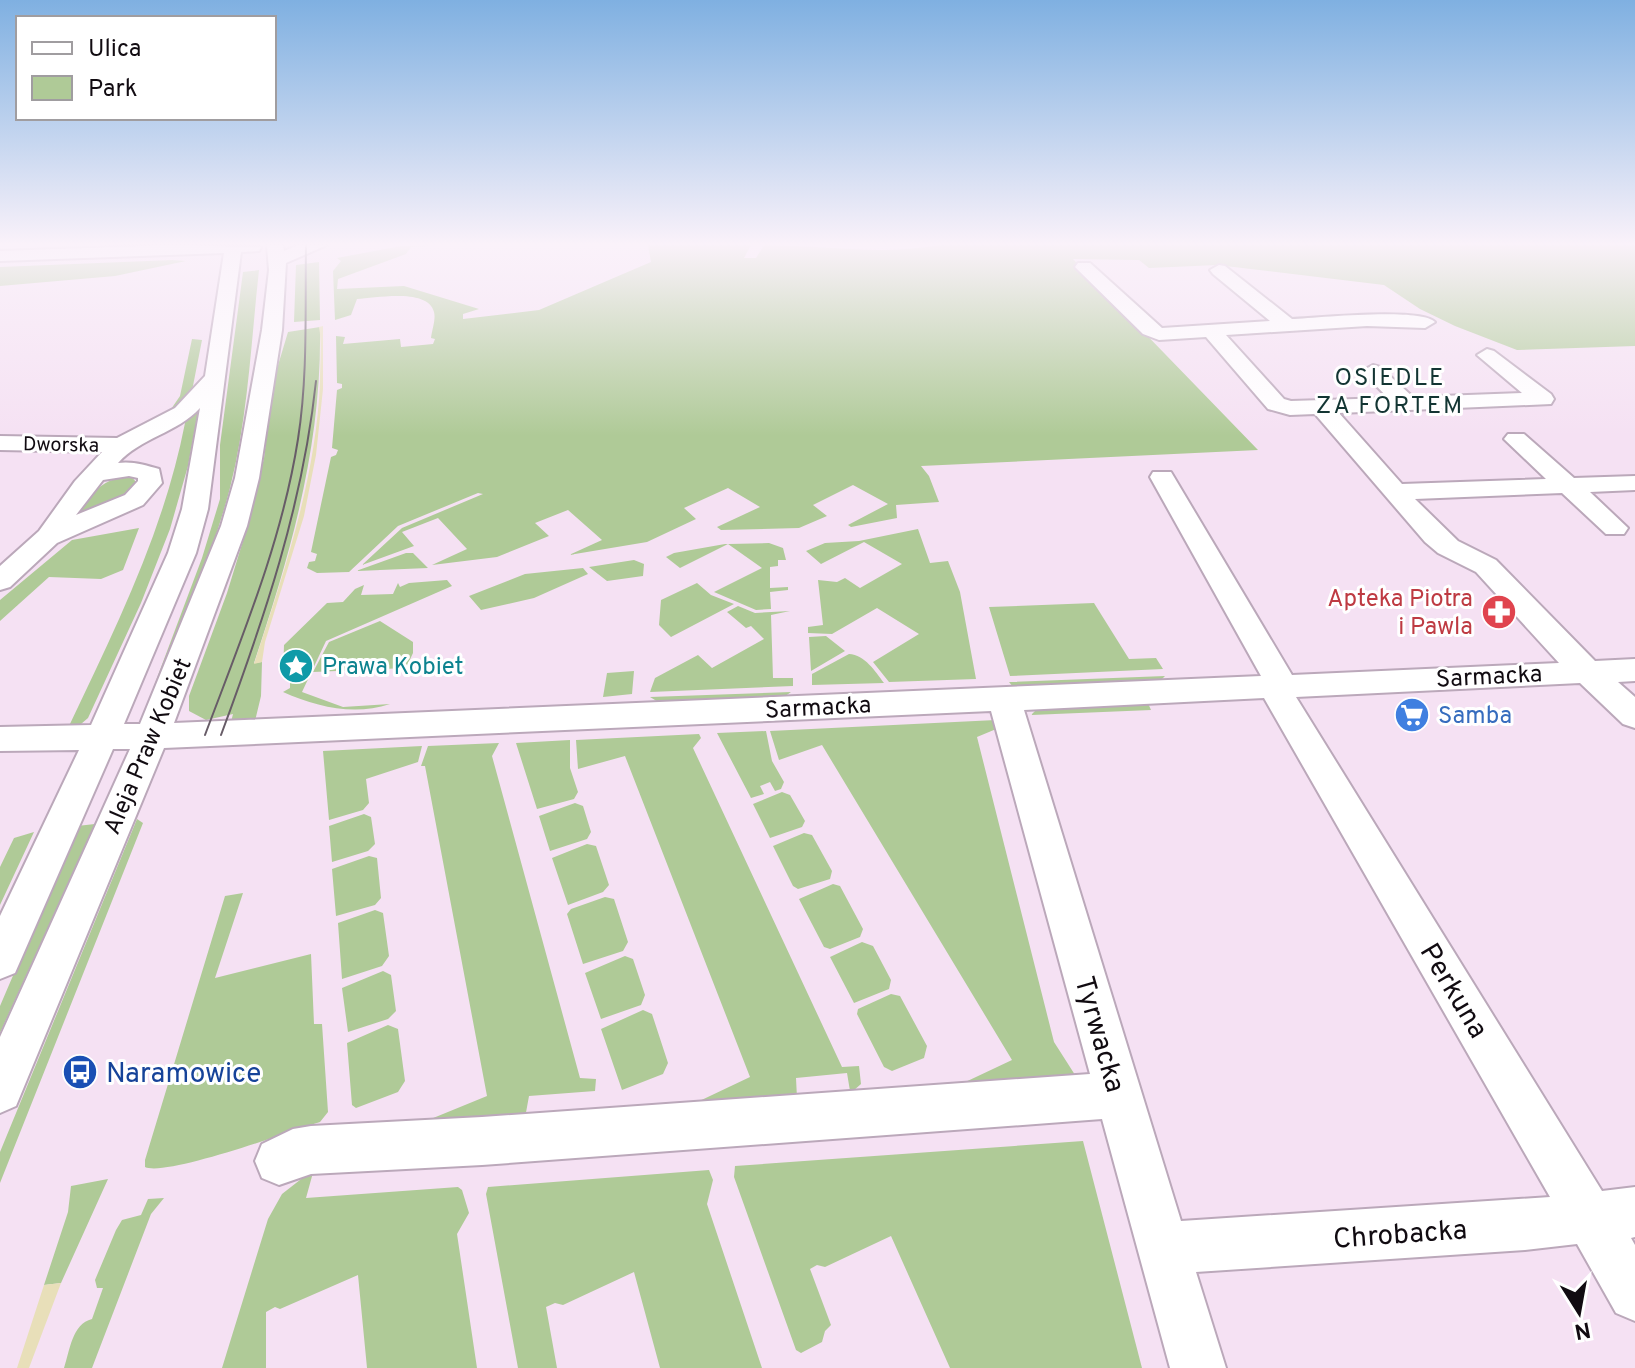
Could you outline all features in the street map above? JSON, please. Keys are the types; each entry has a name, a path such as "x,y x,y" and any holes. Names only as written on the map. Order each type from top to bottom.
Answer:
{"street":[{"name":"Aleja Praw Kobiet","path":"0,960 182,553 195,509 226,309"},
{"name":"Aleja Praw Kobiet","path":"0,1090 152,737 234,526 252,451 273,309"},
{"path":"1128,309 1150,330 1159,334 1367,320 1425,322"},
{"path":"1267,309 1287,325"},
{"path":"1211,330 1276,404 1290,408 1543,399 1487,355"},
{"path":"1373,371 1406,403"},
{"path":"48,537 57,520 121,445 183,413 217,376"},
{"path":"1321,407 1439,541 1486,566 1563,649 1635,716"},
{"path":"1516,439 1615,528"},
{"name":"Dworska","path":"0,443 121,445"},
{"path":"0,581 48,537 134,500 150,483 150,474 142,469 96,474"},
{"name":"Perkuna","path":"1162,477 1278,687 1613,1214 1635,1294"},
{"path":"1396,492 1635,483"},
{"name":"Sarmacka","path":"0,739 508,730 704,721 1004,699 1635,670"},
{"name":"Tyrwacka","path":"1004,699 1198,1368"},
{"path":"279,1161 293,1153 341,1147 482,1141 1118,1095"},
{"name":"Chrobacka","path":"1163,1248 1525,1225 1613,1214"}],"green space":[{"path":"238,309 255,309 245,407 230,488 194,596 148,702 202,558 220,499 220,445"},
{"path":"294,309 320,309 320,320 294,322"},
{"path":"335,309 353,309 351,315 335,320"},
{"path":"432,309 479,309 463,314 463,319 542,309 1121,309 1258,450 921,466 929,476 939,502 896,505 897,518 851,527 848,525 888,504 853,485 813,505 827,516 799,528 721,530 717,527 760,507 728,488 684,508 696,519 647,542 569,555 602,540 568,510 535,523 549,536 497,557 432,565 467,549 438,518 402,532 414,546 362,565 402,528 483,494 478,493 398,526 349,572 317,573 307,568 309,562 315,561 317,554 311,552 331,457 338,450 332,448 337,390 342,388 342,384 337,383 336,336 345,337 343,344 400,339 401,347 433,344"},
{"path":"1420,309 1635,309 1635,346 1517,350"},
{"path":"320,327 316,414 310,456 292,539 254,663 262,662 261,696 255,721 231,722 233,714 206,720 189,711 189,696 227,593 250,518 264,458 273,382 288,332"},
{"path":"192,339 202,340 191,396 167,415 180,396"},
{"path":"198,412 188,466 170,529 141,603 88,718 81,724 69,726 137,578 165,502 185,423 181,420"},
{"path":"130,475 136,482 129,494 73,517 103,485"},
{"path":"139,528 123,570 101,579 49,577 0,621 0,600 72,540"},
{"path":"918,529 930,563 948,561 960,592 976,679 889,682 873,662 919,634 877,608 832,634 808,633 808,627 823,625 818,580 837,582 845,578 860,588 902,564 864,542 821,564 806,551 825,543 859,541"},
{"path":"769,543 783,548 786,560 778,560 778,566 770,567 770,588 788,587 788,590 770,592 771,609 756,610 714,592 762,568 728,544"},
{"path":"728,544 680,568 666,557 674,553"},
{"path":"413,553 428,568 356,571"},
{"path":"634,560 644,564 643,576 607,581 589,567"},
{"path":"583,568 588,574 534,598 481,610 469,596 525,574"},
{"path":"447,580 452,586 326,641 302,692 343,707 390,704 363,709 336,708 283,692 290,688 290,679 283,677 284,645 327,603 343,602 355,589 364,585 361,595 393,594 398,583 400,587 409,583"},
{"path":"697,583 711,595 734,604 671,637 659,625 661,600"},
{"path":"1094,603 1129,659 1156,658 1163,669 1010,676 989,607"},
{"path":"738,606 755,613 790,611 771,615 773,678 793,678 793,686 650,692 655,678 698,655 712,668 764,639 751,626 746,628 727,612"},
{"path":"380,621 413,642 413,653 406,668 313,672 329,642"},
{"path":"826,636 845,651 811,671 809,637"},
{"path":"849,654 865,660 884,683 812,685 812,674"},
{"path":"634,671 632,694 603,697 607,673"},
{"path":"1165,676 1161,680 1014,688 1009,682"},
{"path":"791,692 784,697 660,703 650,697"},
{"path":"1147,701 1151,710 1031,715 1038,708"},
{"path":"996,720 1001,727 977,737 1054,1042 1077,1078 959,1085 1012,1060 822,745 779,760 770,731"},
{"path":"766,731 772,761 784,782 781,789 775,791 770,782 760,786 764,794 751,798 717,733"},
{"path":"699,734 701,738 693,748 842,1067 859,1066 861,1084 853,1091 850,1091 847,1073 796,1078 797,1098 691,1105 750,1077 625,756 578,769 576,740"},
{"path":"570,740 570,768 578,792 574,799 537,809 516,743"},
{"path":"499,743 492,756 580,1078 596,1079 595,1091 529,1096 525,1118 421,1123 487,1096 425,766 421,766 428,746"},
{"path":"422,746 418,762 366,779 369,803 363,810 329,820 323,751"},
{"path":"782,792 790,795 805,821 802,827 770,838 753,804"},
{"path":"575,803 583,806 591,832 587,839 550,851 539,816"},
{"path":"364,814 371,817 375,844 368,851 332,862 329,826"},
{"path":"137,819 143,823 0,1183 0,1152"},
{"path":"95,824 0,1033 0,1006 77,826"},
{"path":"34,832 0,905 0,867 14,838"},
{"path":"804,833 812,835 832,871 830,879 798,889 793,886 773,846"},
{"path":"587,844 596,846 609,885 603,892 568,905 552,858"},
{"path":"369,856 377,858 381,898 375,905 336,916 332,869"},
{"path":"833,884 840,886 863,929 860,937 830,949 824,947 799,899"},
{"path":"243,893 215,978 311,954 314,1024 322,1024 328,1112 320,1122 230,1152 177,1165 145,1167 225,896"},
{"path":"605,897 614,899 628,942 623,951 583,964 567,914 571,909"},
{"path":"375,910 383,913 389,956 382,966 342,979 338,923"},
{"path":"862,942 873,946 891,980 889,989 854,1003 830,957"},
{"path":"625,956 633,959 645,995 641,1005 601,1019 585,973"},
{"path":"383,971 391,975 396,1011 388,1019 348,1032 342,988"},
{"path":"891,994 900,996 927,1046 924,1058 892,1071 884,1067 857,1014 858,1009"},
{"path":"643,1010 652,1014 668,1063 663,1074 622,1090 601,1029"},
{"path":"388,1025 398,1029 405,1081 398,1092 356,1108 352,1105 347,1043"},
{"path":"1083,1141 1142,1368 950,1368 891,1236 825,1267 817,1265 810,1269 831,1325 825,1331 822,1342 801,1353 796,1350 734,1177 735,1166"},
{"path":"314,1169 306,1198 458,1187 462,1190 469,1213 457,1234 477,1368 367,1368 358,1275 280,1309 275,1307 266,1312 266,1368 222,1368 268,1219 282,1194"},
{"path":"709,1170 713,1180 707,1204 762,1368 660,1368 634,1272 563,1305 555,1303 546,1307 557,1368 518,1368 486,1194 488,1187"},
{"path":"108,1179 61,1283 44,1285 68,1212 71,1186"},
{"path":"164,1198 151,1214 92,1368 64,1368 76,1332 92,1319 103,1288 97,1288 95,1280 116,1230 122,1220 141,1215 148,1199"}],"sand":[{"path":"323,326 323,389 316,455 304,516 265,642 262,662 254,664 287,560 305,490 317,418 321,354 319,327"},
{"path":"61,1283 29,1368 17,1368 44,1285"}],"tram line":[{"path":"205,735 259,590 291,477 303,391 305,309"},
{"path":"221,735 252,648 292,517 316,381"}],"place":[{"name":"Apteka Piotra i Pawla","path":"1499,612"},
{"name":"Prawa Kobiet","path":"296,666"},
{"name":"Samba","path":"1412,715"},
{"name":"Naramowice","path":"80,1072"}],"district":[{"name":"OSIEDLE ZA FORTEM","path":"1390,391"}]}
